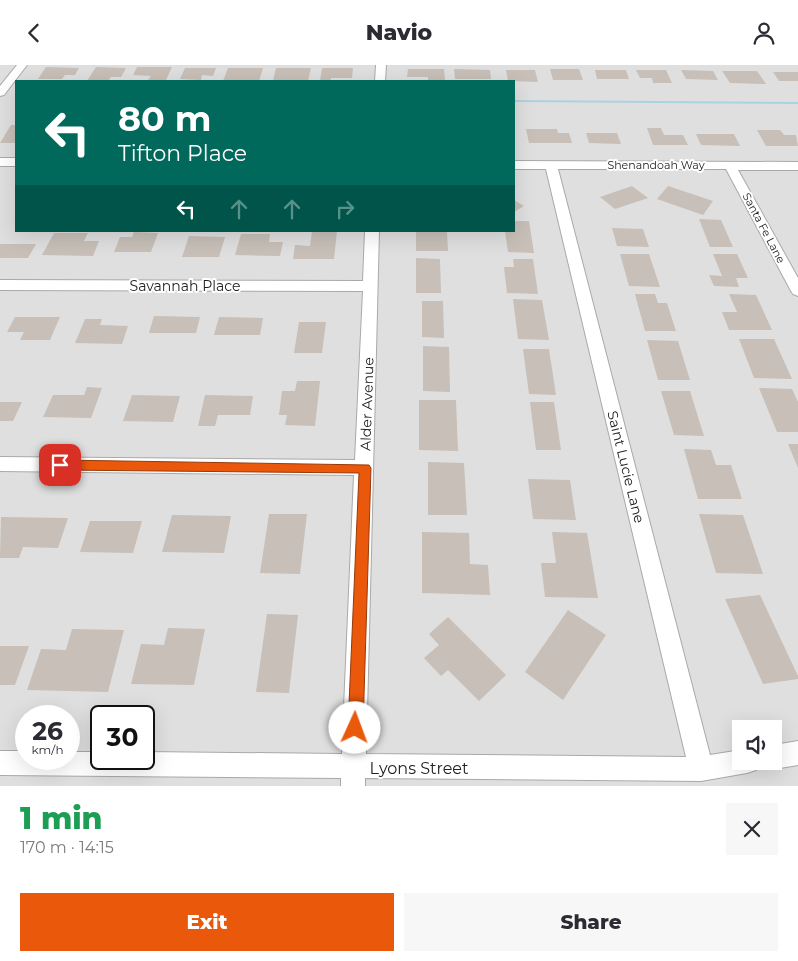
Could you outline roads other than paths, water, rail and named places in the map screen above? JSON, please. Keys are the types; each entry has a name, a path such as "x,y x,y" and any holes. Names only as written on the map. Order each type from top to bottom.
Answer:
{"street":[{"path":"0,93 22,65"},
{"path":"380,80 381,65"},
{"path":"0,162 15,162"},
{"name":"Shenandoah Way","path":"515,165 798,166"},
{"name":"Saint Lucie Lane","path":"551,165 701,769"},
{"name":"Santa Fe Lane","path":"730,166 798,291"},
{"name":"Alder Avenue","path":"353,777 372,232"},
{"name":"Savannah Place","path":"0,285 370,286"},
{"path":"0,464 365,468"},
{"path":"782,756 798,753"},
{"name":"Lyons Street","path":"0,763 353,777 701,769 732,764"}],"waterway":[{"path":"515,101 798,103"}]}
